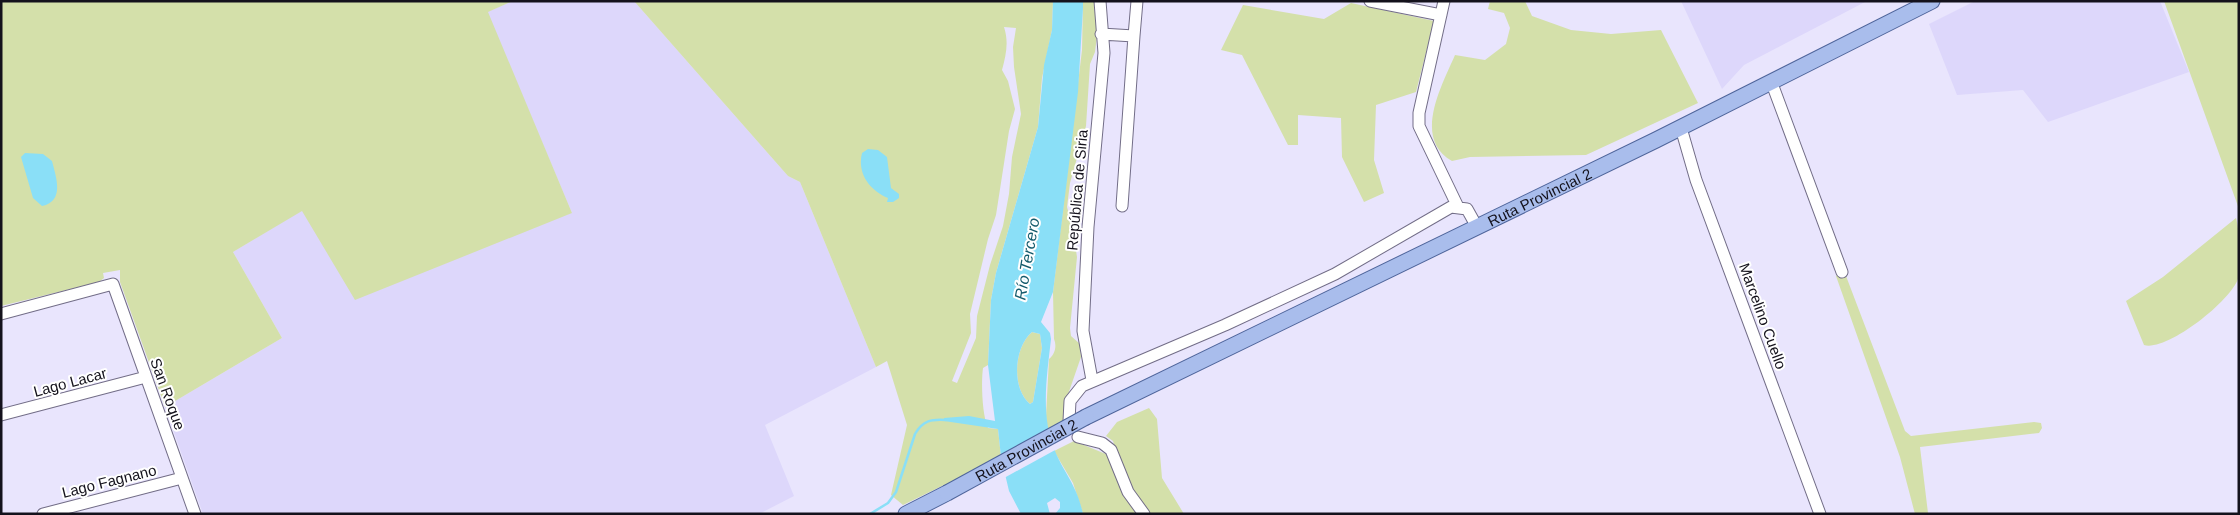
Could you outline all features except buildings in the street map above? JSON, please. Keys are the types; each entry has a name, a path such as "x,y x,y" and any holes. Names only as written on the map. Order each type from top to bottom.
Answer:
{"main road":[{"name":"Ruta Provincial 2","path":"919,514 1146,388 1681,128 1932,1"},
{"name":"Ruta Provincial 2","path":"906,514 949,496"}],"street":[{"name":"República de Siria","path":"1092,380 1083,332 1088,227 1104,53 1101,34 1100,1"},
{"path":"1122,206 1137,1"},
{"path":"1370,1 1441,15"},
{"path":"1444,1 1419,113 1419,126 1458,207"},
{"path":"1101,34 1134,36"},
{"path":"1771,81 1842,272"},
{"name":"Marcelino Cuello","path":"1681,128 1696,180 1820,514"},
{"path":"1069,421 1068,409 1074,394 1092,380 1225,325 1335,274 1443,211 1458,207 1467,209 1477,227"},
{"name":"San Roque","path":"1,314 113,284 195,514"},
{"name":"Lago Lacar","path":"1,415 146,377"},
{"path":"1078,437 1102,443 1111,450 1128,492 1144,514"},
{"name":"Lago Fagnano","path":"43,514 182,478"}],"shaded area":[{"path":"513,1 634,1 788,176 800,182 876,367 765,425 794,496 759,514 203,514 165,407 282,338 233,252 302,210 572,213 487,12"},
{"path":"1681,1 1867,1 1744,65 1722,89"},
{"path":"1975,1 2160,1 2189,72 2048,122 2023,90 1957,95 1929,24"}],"green space":[{"path":"1,1 513,1 488,12 572,213 355,300 302,211 233,252 282,338 165,407 120,282 120,270 103,273 104,278 99,282 1,306"},
{"path":"634,1 1053,1 1052,30 1042,78 1038,127 996,273 991,300 988,365 983,368 984,415 988,428 998,429 1001,457 945,487 944,485 903,505 891,495 907,425 887,361 876,367 800,182 788,176","holes":["1004,27 1016,28 1013,47 1014,67 1021,114 1012,157 1009,194 1003,226 990,265 977,316 976,338 957,383 952,381 971,333 970,314 988,239 996,215 1009,131 1015,109 1008,81 1002,70 1006,49"]},
{"path":"1083,1 1094,1 1097,36 1095,52 1090,64 1086,126 1070,183 1067,207 1077,257 1070,328 1071,336 1080,344 1081,357 1064,406 1066,422 1048,432 1046,416 1049,359 1053,355 1055,347 1053,292 1082,50"},
{"path":"1490,1 1525,1 1532,16 1571,30 1611,34 1661,30 1698,103 1586,155 1470,157 1452,161 1440,151 1434,139 1432,126 1434,111 1443,81 1455,55 1485,60 1506,44 1510,28 1504,13 1488,9"},
{"path":"2164,1 2239,1 2239,209"},
{"path":"1351,3 1434,21 1416,92 1376,105 1374,160 1384,193 1364,202 1342,157 1341,118 1298,115 1298,145 1288,145 1242,55 1221,50 1243,5 1324,19"},
{"path":"2236,218 2240,263 2239,276 2234,286 2213,310 2183,332 2154,345 2144,345 2126,301 2163,277"},
{"path":"1839,273 1846,276 1905,431 1911,436 2034,422 2041,423 2042,428 2039,433 1920,447 1928,513 1915,514 1900,457 1836,276"},
{"path":"1032,332 1040,334 1042,348 1033,402 1030,404 1020,388 1017,368 1021,347"},
{"path":"1149,408 1157,419 1162,478 1184,514 1083,514 1073,483 1054,451 1074,441 1118,459 1113,441 1106,436 1117,422"}],"water":[{"name":"Río Tercero","path":"1053,1 1083,1 1078,92 1053,292 1041,322 1050,333 1051,339 1046,396 1047,424 1050,438 1078,495 1083,514 1055,514 1060,508 1060,502 1055,498 1047,503 1050,514 1021,514 1009,491 1001,457 998,429 944,421 944,418 969,416 995,421 988,365 991,300 996,273 1038,127 1044,65 1052,30","holes":["1032,332 1040,334 1042,348 1033,402 1030,404 1020,388 1017,368 1018,357 1021,347"]},
{"path":"868,149 878,150 887,157 891,188 899,194 899,198 893,202 887,202 888,198 870,186 863,174 861,167 862,153"},
{"path":"25,153 43,154 52,161 57,181 56,194 54,199 42,206 33,198 21,157"}],"pier":[{"path":"1050,431 1057,449 1004,478 999,458"}],"waterway":[{"path":"870,514 888,503 896,492 918,429 928,421 946,420"}]}
